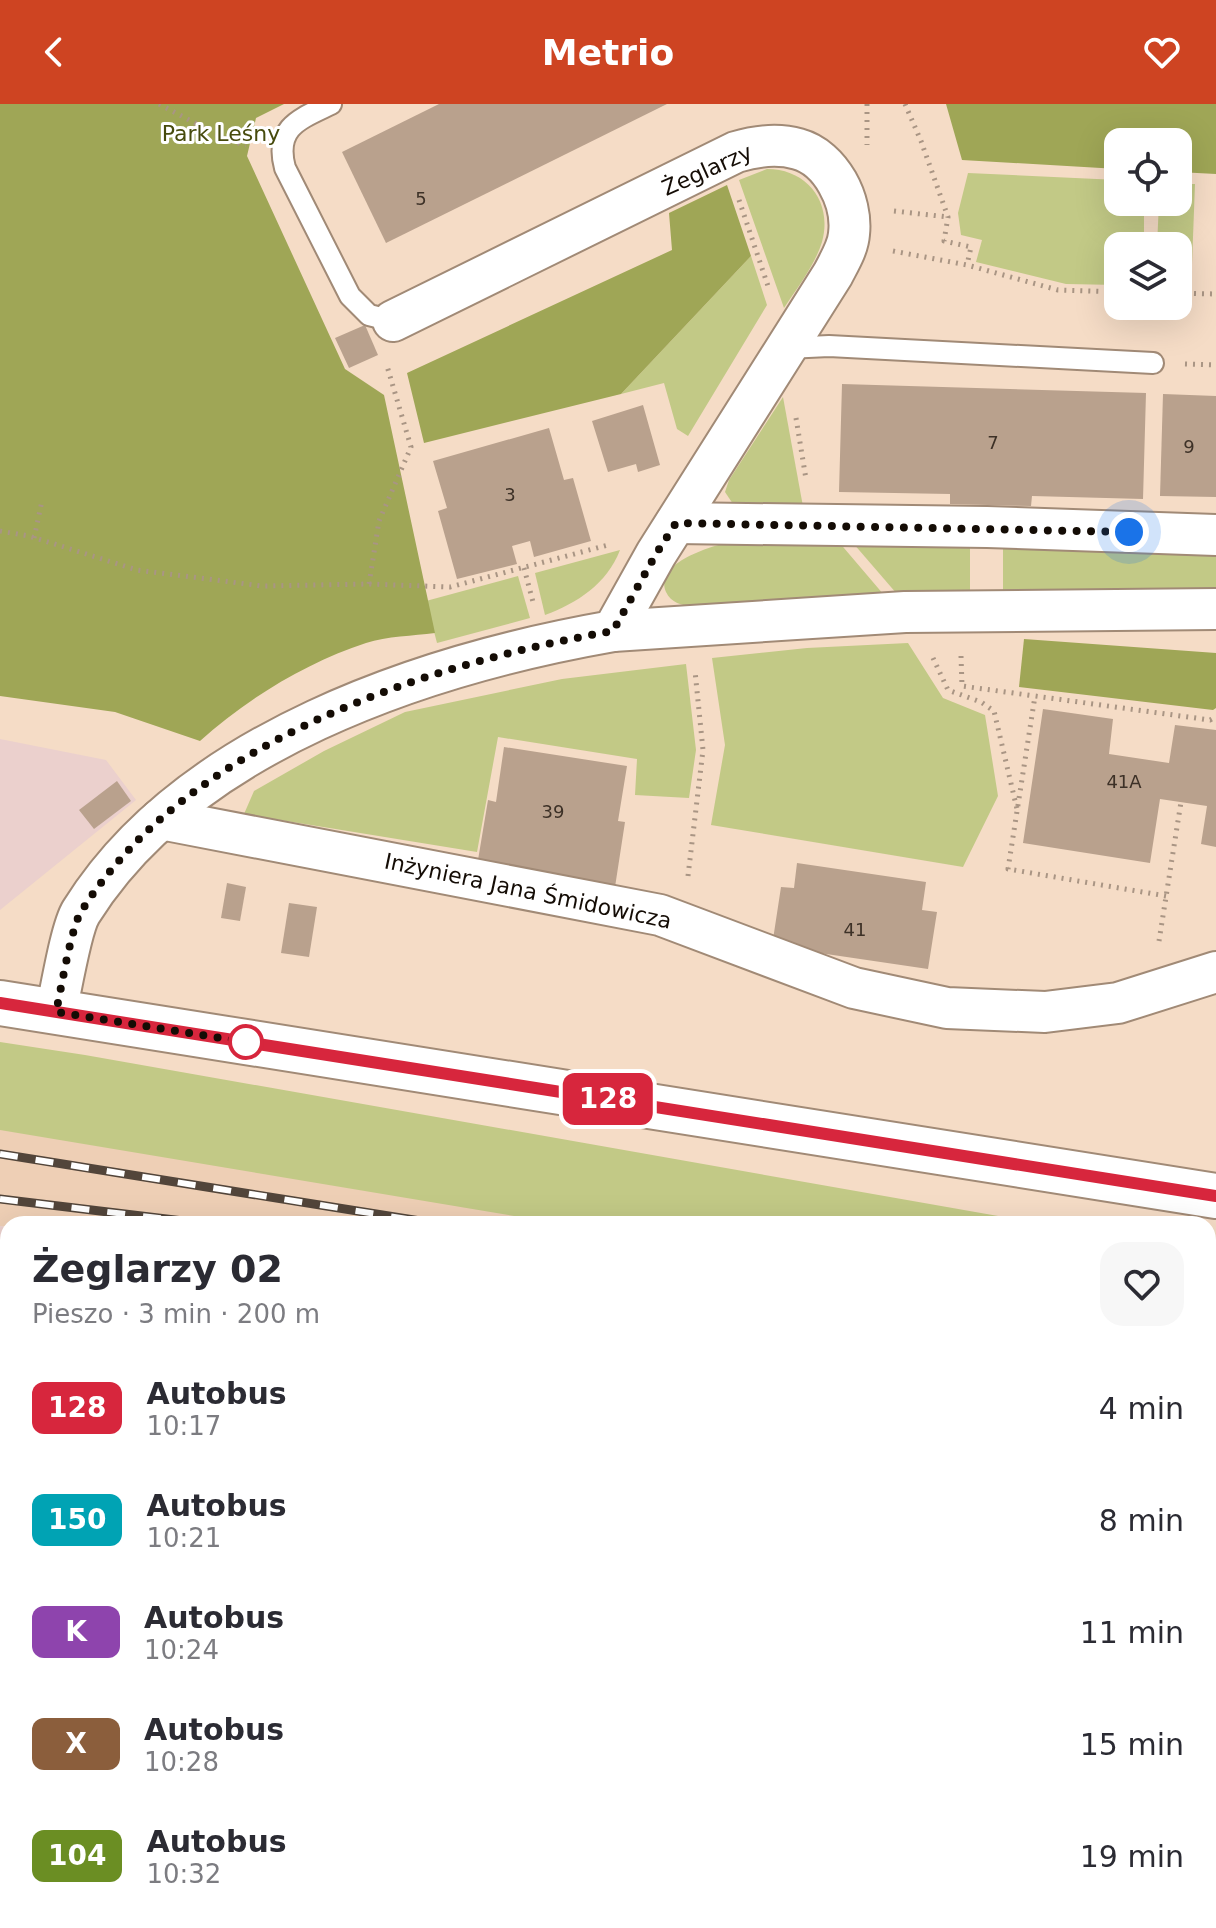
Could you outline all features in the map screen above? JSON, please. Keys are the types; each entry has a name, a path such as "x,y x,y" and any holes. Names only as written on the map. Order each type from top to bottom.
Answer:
{"street":[{"name":"Żeglarzy","path":"393,321 736,152 756,146 800,150 820,161 839,186 849,217 850,236 843,255 649,564 613,631"},
{"path":"676,523 987,527 1216,535"},
{"path":"56,1012 79,915 123,857 161,819 233,763 328,714 486,659 613,631 905,612 1216,609"},
{"name":"Inżyniera Jana Śmidowicza","path":"161,819 660,915 854,988 947,1008 1045,1012 1118,1003 1216,972"},
{"path":"0,1003 1216,1196"}],"lane":[{"path":"331,104 290,127 282,146 282,157 289,179 350,296 369,315 393,321"},
{"path":"787,348 829,346 1153,363"}],"path":[{"path":"159,104 227,140 259,149 282,146"},
{"path":"905,104 948,217 944,241 971,247 967,265"},
{"path":"738,199 774,302"},
{"path":"880,209 948,217"},
{"path":"1058,290 1104,292"},
{"path":"1192,293 1216,294"},
{"path":"369,584 379,521 411,447 389,379"},
{"path":"34,538 42,501"},
{"path":"0,531 34,538 137,570 262,586 369,584 450,587 609,544"},
{"path":"524,568 526,576"},
{"path":"926,648 948,690 981,702 994,711 1017,809"},
{"path":"961,648 962,686 1210,720 1216,717"},
{"path":"687,885 703,750 695,668"},
{"path":"1035,696 1008,869 1166,896"},
{"path":"1157,950 1181,802"}],"shaded area":[{"path":"0,739 106,760 136,800 0,910"},
{"path":"0,1129 533,1216 0,1216"}],"green space":[{"name":"Park Leśny","path":"0,104 284,104 256,118 247,156 345,369 384,395 435,633 374,641 322,661 257,697 200,741 115,712 0,696"},
{"path":"946,104 1216,104 1216,174 1192,173 1192,128 1104,128 1104,168 962,160"},
{"path":"767,169 781,170 805,182 814,190 824,214 819,251 784,308 739,180"},
{"path":"968,173 1104,179 1104,216 1144,216 1144,232 1104,232 1104,285 1066,284 976,262 982,240 961,235 958,213"},
{"path":"1192,184 1195,184 1192,264 1192,232 1158,232 1158,216 1192,216"},
{"path":"727,185 751,256 621,394 424,443 407,373 672,250 669,213"},
{"path":"751,256 767,305 688,436 677,429 664,383 621,394"},
{"path":"783,397 804,512 733,504 725,492 729,480"},
{"path":"734,541 838,541 884,595 805,597 692,607 677,603 668,596 664,581 677,564 701,551"},
{"path":"853,543 970,545 970,593 897,594"},
{"path":"1003,548 1216,556 1216,592 1111,589 1003,592"},
{"path":"620,550 607,573 590,591 545,615 535,573"},
{"path":"518,576 530,618 437,643 426,601"},
{"path":"1024,639 1216,653 1216,708 1019,687"},
{"path":"908,643 943,698 985,715 998,796 963,867 711,825 725,745 712,658 807,648"},
{"path":"686,664 696,750 689,798 635,795 637,759 498,737 477,852 244,814 254,791 324,751 405,712 562,679"},
{"path":"0,1042 998,1216 514,1216 0,1130"}],"building":[{"path":"439,104 667,104 386,243 342,152"},
{"path":"365,325 378,355 349,368 335,338"},
{"path":"842,384 1146,393 1143,499 1032,496 1031,506 950,504 950,494 839,492"},
{"path":"1163,394 1216,396 1216,497 1160,496"},
{"path":"643,405 660,465 638,472 636,464 608,472 592,421"},
{"path":"549,428 564,480 573,478 591,541 534,557 530,541 512,546 517,564 457,579 438,511 447,508 433,461"},
{"path":"1043,709 1113,719 1109,754 1169,763 1175,725 1216,730 1216,847 1201,844 1207,806 1160,799 1150,863 1023,843"},
{"path":"504,747 627,766 618,821 625,822 615,887 477,866 488,800 496,802"},
{"path":"117,781 131,801 94,829 79,810"},
{"path":"797,863 926,882 922,910 937,912 928,969 772,946 781,887 794,888"},
{"path":"227,883 246,887 240,921 221,918"},
{"path":"289,903 317,907 309,957 281,953"}],"railway":[{"path":"0,1154 389,1216"},
{"path":"0,1199 141,1216"}],"bus line":[{"name":"128","path":"0,1003 1216,1196"}],"route":[{"path":"246,1042 56,1012 79,915 123,857 161,819 233,763 328,714 420,681 486,659 613,631 631,595 676,523 1129,532"}]}
